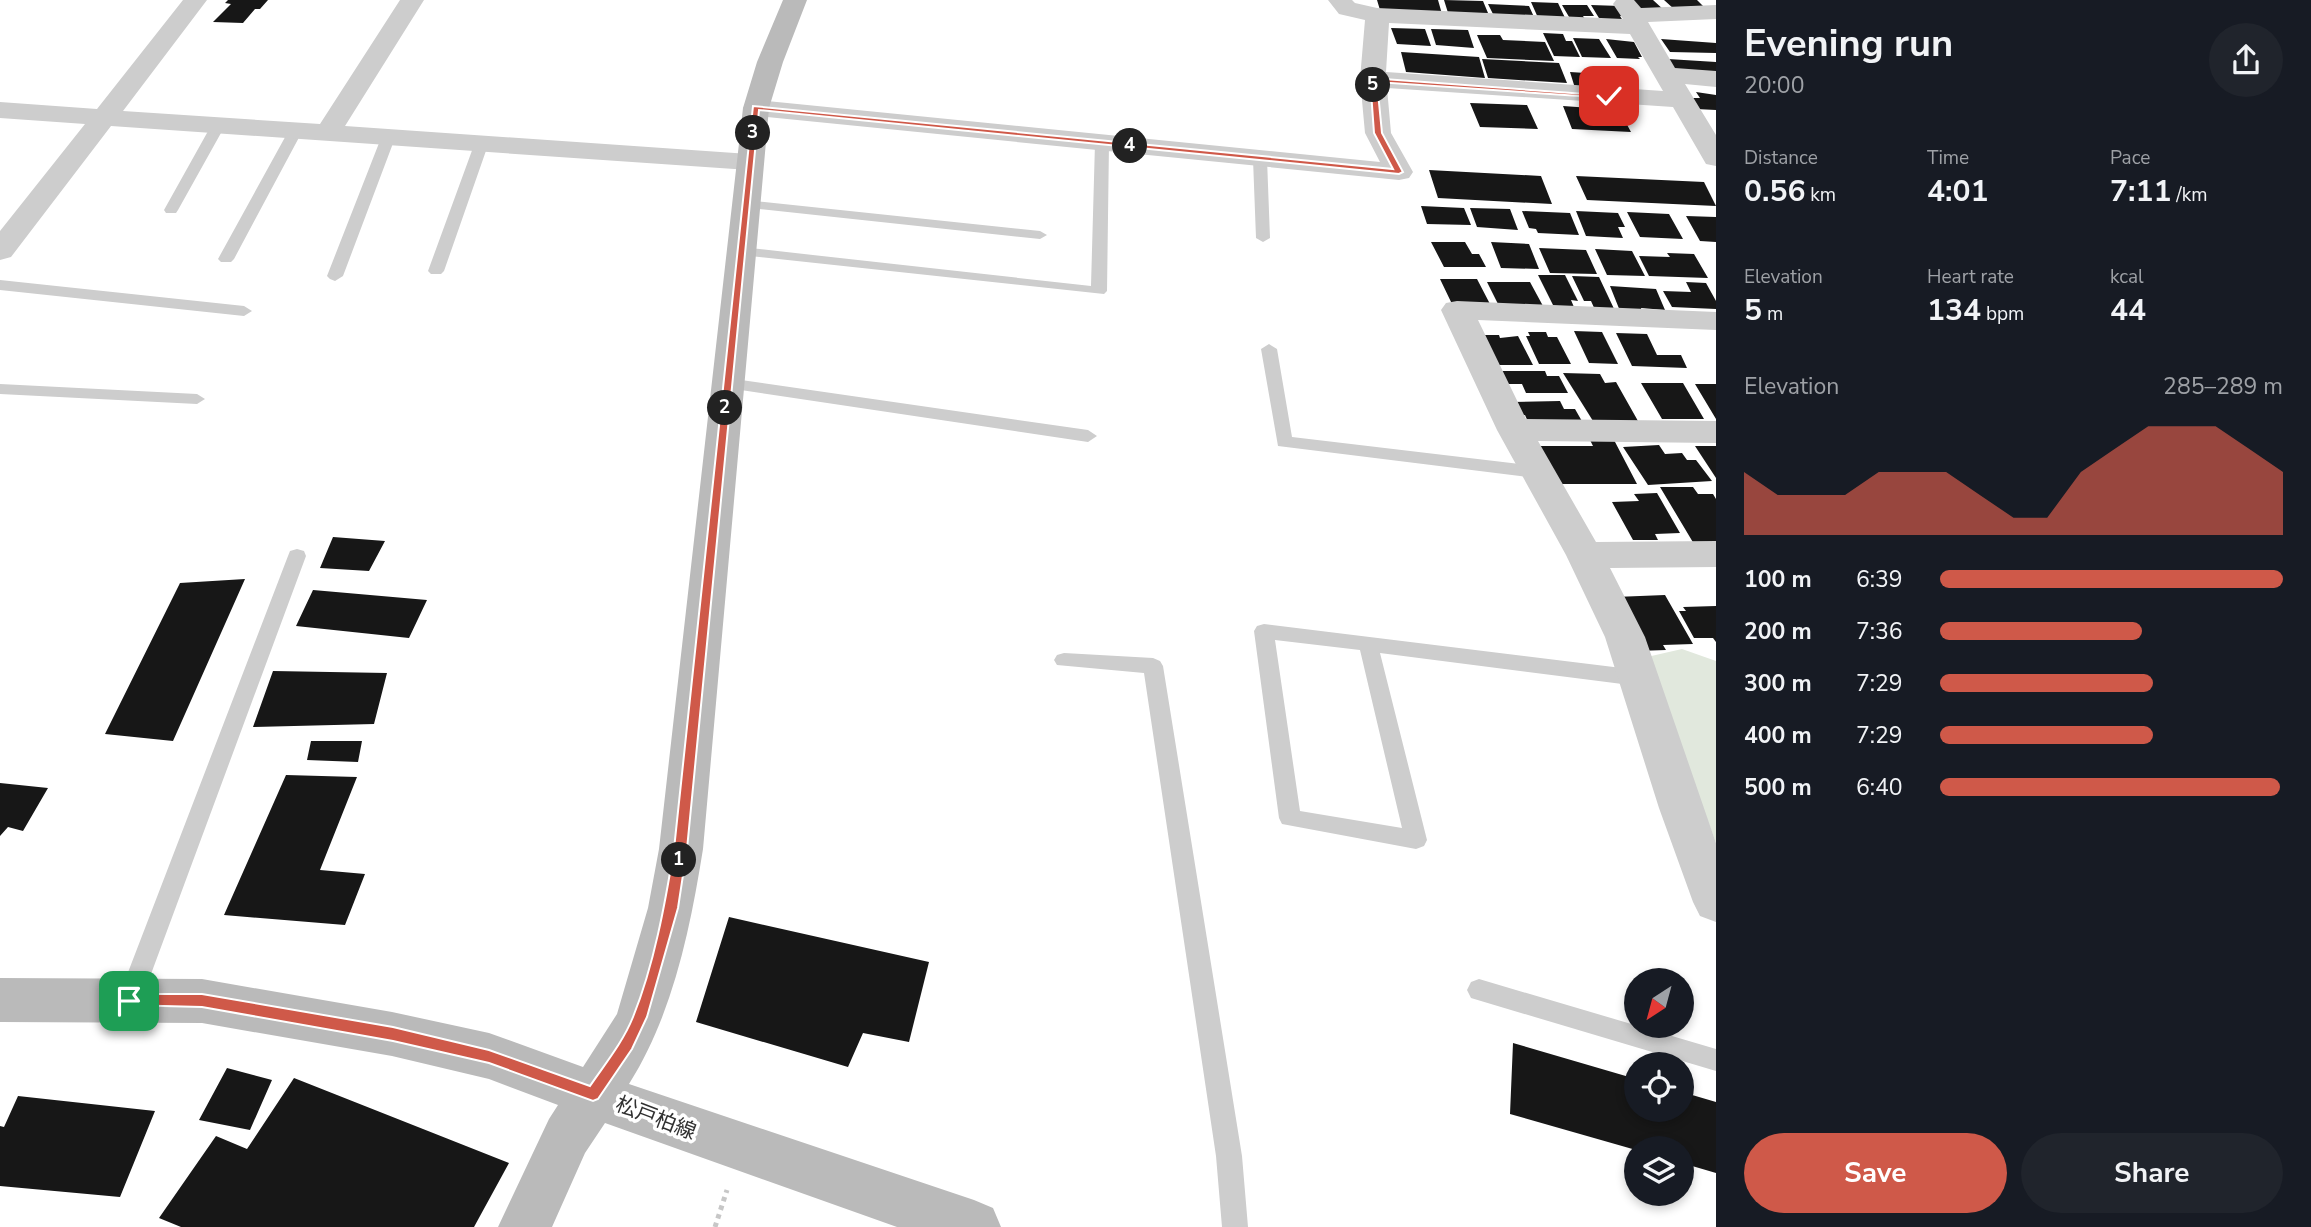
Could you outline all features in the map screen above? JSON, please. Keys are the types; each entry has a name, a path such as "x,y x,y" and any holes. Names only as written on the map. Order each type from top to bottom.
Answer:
{"street":[{"path":"0,251 195,0"},
{"path":"328,132 412,0"},
{"path":"525,1227 567,1136 627,1044 640,1017 671,908 681,849 756,108 774,51 795,0"},
{"path":"1340,0 1347,9 1377,15 1716,12"},
{"path":"1631,14 1715,154"},
{"path":"756,108 1399,172 1378,133 1373,79 1377,15"},
{"path":"1667,75 1716,79"},
{"path":"1373,79 1682,100"},
{"path":"0,110 749,162"},
{"path":"1716,321 1457,310 1514,430 1585,555 1625,637 1681,808 1716,902"},
{"path":"1514,430 1716,432"},
{"path":"1585,555 1716,554"},
{"name":"松戸柏線","path":"0,1000 202,1001 393,1034 489,1056 702,1135 974,1227"}],"lane":[{"path":"171,210 219,124"},
{"path":"226,259 296,130"},
{"path":"335,276 388,138"},
{"path":"741,251 1099,291 1102,143"},
{"path":"436,271 481,145"},
{"path":"1260,159 1263,238"},
{"path":"745,204 1040,235"},
{"path":"0,285 244,311"},
{"path":"1269,349 1284,442 1537,472"},
{"path":"727,383 1088,436"},
{"path":"0,389 197,399"},
{"path":"129,1001 297,556"},
{"path":"1368,643 1416,840 1290,818 1264,631 1368,643 1638,678"},
{"path":"1064,660 1153,666 1229,1156 1236,1227"},
{"path":"1479,990 1716,1060"}],"path":[{"path":"715,1227 729,1191 717,1186"}],"shaded area":[{"path":"1682,649 1716,661 1716,843 1647,657"}],"building":[{"path":"228,0 268,0 260,9 255,9 243,23 213,22 231,4 225,3"},
{"path":"1377,0 1438,0 1442,14 1380,10"},
{"path":"1444,0 1483,1 1488,13 1449,16"},
{"path":"1625,0 1653,0 1665,11 1638,12"},
{"path":"1664,0 1697,0 1705,8 1674,9"},
{"path":"1531,2 1558,3 1567,22 1539,20"},
{"path":"1488,4 1529,6 1534,17 1493,14"},
{"path":"1562,5 1587,5 1594,16 1583,16 1587,22 1572,22"},
{"path":"1591,5 1620,6 1626,16 1620,16 1625,24 1602,23"},
{"path":"1391,28 1425,29 1431,46 1397,44"},
{"path":"1431,29 1468,30 1474,48 1436,45"},
{"path":"1543,33 1563,34 1566,41 1572,41 1580,57 1554,56"},
{"path":"1477,35 1500,35 1503,40 1545,42 1554,61 1487,58"},
{"path":"1573,38 1599,39 1611,58 1582,57"},
{"path":"1606,39 1634,42 1642,57 1617,58"},
{"path":"1661,39 1716,43 1716,53 1670,52"},
{"path":"1401,52 1479,57 1485,78 1406,72"},
{"path":"1482,59 1559,63 1567,83 1488,78"},
{"path":"1668,59 1716,62 1716,75 1674,72"},
{"path":"1570,72 1632,76 1638,91 1575,88"},
{"path":"1696,92 1716,95 1716,110 1696,109 1691,98 1700,98"},
{"path":"1470,103 1527,105 1538,129 1480,127"},
{"path":"1563,106 1619,110 1631,132 1572,129"},
{"path":"1429,170 1541,176 1552,204 1438,198"},
{"path":"1576,176 1704,182 1716,206 1587,200"},
{"path":"1421,206 1464,208 1471,225 1427,224"},
{"path":"1470,208 1510,209 1518,230 1477,227"},
{"path":"1522,211 1570,213 1579,235 1538,233 1536,229 1529,228"},
{"path":"1576,211 1618,213 1625,227 1618,227 1623,238 1586,236"},
{"path":"1627,212 1669,214 1683,239 1640,237"},
{"path":"1686,216 1716,217 1716,242 1700,241"},
{"path":"1431,242 1465,242 1472,254 1479,254 1486,267 1444,267"},
{"path":"1491,242 1529,244 1539,269 1501,268"},
{"path":"1539,248 1586,250 1597,274 1550,273"},
{"path":"1595,249 1632,251 1645,276 1607,275"},
{"path":"1667,253 1694,254 1708,278 1649,276 1639,256 1670,257"},
{"path":"1538,275 1565,275 1578,301 1571,300 1576,312 1556,311"},
{"path":"1572,276 1599,277 1616,313 1596,312 1591,301 1584,301"},
{"path":"1440,279 1477,279 1490,304 1452,304"},
{"path":"1487,282 1530,282 1543,306 1499,306"},
{"path":"1686,282 1706,283 1716,301 1716,309 1672,307 1663,291 1691,292"},
{"path":"1610,286 1656,289 1665,310 1641,308 1642,312 1620,311"},
{"path":"1574,331 1602,332 1618,364 1589,363"},
{"path":"1528,332 1546,332 1548,337 1557,337 1571,364 1539,364 1526,336 1530,336"},
{"path":"1616,333 1647,334 1657,355 1681,355 1687,368 1632,366"},
{"path":"1477,335 1499,335 1500,338 1518,336 1533,365 1490,365"},
{"path":"1498,371 1545,371 1547,376 1559,376 1568,393 1526,393 1522,384 1504,384"},
{"path":"1563,373 1600,374 1605,383 1616,382 1638,421 1593,421"},
{"path":"1641,383 1683,383 1704,419 1662,419"},
{"path":"1695,384 1716,384 1716,419"},
{"path":"1560,401 1564,409 1575,409 1583,423 1529,424 1525,415 1518,416 1512,402"},
{"path":"1590,440 1614,440 1637,484 1553,484 1535,446 1593,446"},
{"path":"1659,445 1665,454 1682,453 1687,460 1696,460 1712,481 1648,485 1623,447"},
{"path":"1695,446 1716,446 1716,478"},
{"path":"1660,487 1693,487 1698,494 1713,494 1716,499 1716,543 1694,544"},
{"path":"1657,493 1680,533 1655,534 1658,540 1633,540 1612,502 1639,501 1634,494"},
{"path":"333,537 385,541 369,571 320,568"},
{"path":"245,579 173,741 105,734 180,583"},
{"path":"313,590 427,600 409,638 296,626"},
{"path":"1665,595 1693,644 1663,645 1666,650 1637,651 1615,597"},
{"path":"1716,606 1716,642 1713,638 1694,638 1679,611 1686,611 1683,607"},
{"path":"273,671 387,673 374,724 253,727"},
{"path":"311,741 362,741 358,762 307,760"},
{"path":"286,775 357,777 320,870 365,874 345,925 224,915"},
{"path":"0,783 48,788 23,831 8,827 0,836"},
{"path":"729,917 929,962 909,1042 863,1033 848,1067 696,1022"},
{"path":"1513,1043 1624,1075 1624,1122 1694,1122 1694,1096 1716,1102 1716,1173 1694,1167 1694,1136 1624,1136 1624,1147 1510,1114"},
{"path":"227,1068 272,1080 250,1130 199,1120"},
{"path":"294,1078 509,1163 474,1227 181,1227 159,1218 216,1136 247,1149"},
{"path":"18,1096 155,1111 120,1197 0,1186 0,1126 4,1127"}],"route":[{"path":"129,1001 202,1001 296,1015 393,1034 489,1056 593,1094 627,1044 640,1017 671,908 681,849 756,108 1399,172 1378,133 1373,79 1609,96"}]}
